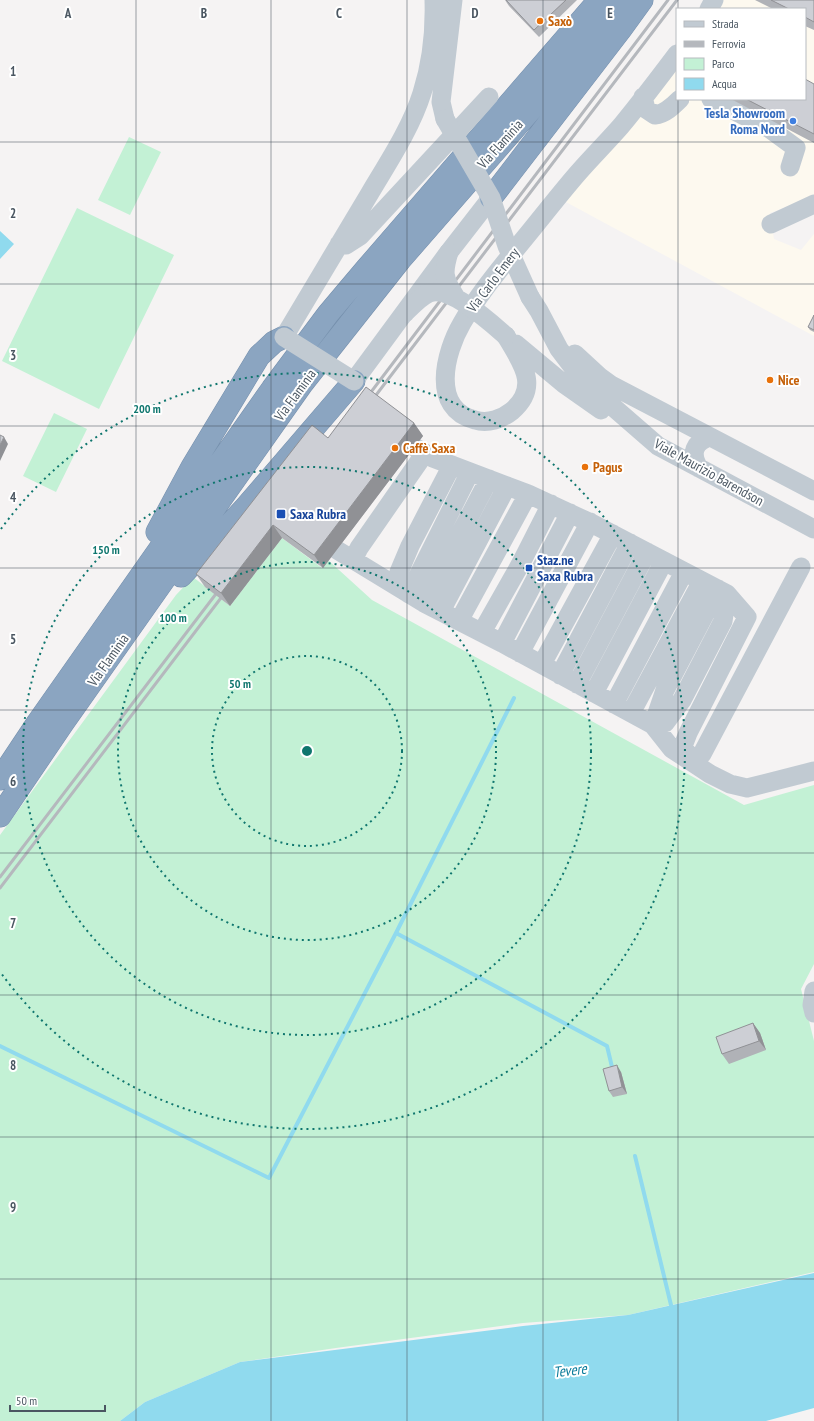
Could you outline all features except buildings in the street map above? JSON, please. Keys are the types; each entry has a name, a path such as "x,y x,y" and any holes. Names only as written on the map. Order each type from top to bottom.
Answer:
{"highway":[{"name":"Via Flaminia","path":"0,816 63,723 293,397 363,305 624,0"},
{"path":"491,198 642,0"},
{"name":"Via Flaminia","path":"0,779 121,603 272,389 328,314 594,4"},
{"path":"121,603 152,541 192,467 247,376 266,349 274,342 284,337"},
{"path":"129,631 244,509 354,381"}],"street":[{"path":"434,0 434,44 428,74 420,100 398,144 284,337 354,381 449,252 491,198"},
{"name":"Viale Maurizio Barendson","path":"453,0 440,102 445,119 491,198 507,246 535,304 559,348 578,374 597,393 658,446 814,529"},
{"name":"Via Carlo Emery","path":"506,336 526,373 525,393 522,399 508,413 489,421 477,421 462,415 454,408 448,398 445,377 445,369 450,351 461,323 498,270 577,174 621,125 676,55"},
{"path":"339,244 346,245 360,236 489,97"},
{"path":"643,97 646,109 655,115 661,115 666,112 679,100"},
{"path":"714,100 770,129 796,148 790,167"},
{"path":"772,224 814,204"},
{"path":"449,252 445,274 447,282 455,296"},
{"path":"405,312 423,297 432,292 441,292 455,296 493,324 564,384 611,418 658,446"},
{"name":"Viale Maurizio Barendson","path":"535,304 569,347 600,377 615,387 814,491"},
{"path":"699,468 694,460 695,450 701,441 710,437"},
{"path":"353,560 359,548 421,451 452,465 528,494 590,522 715,588 747,617 688,733 683,746 692,762"},
{"path":"425,602 399,572 410,546 452,465"},
{"path":"425,602 470,472"},
{"path":"425,602 489,479"},
{"path":"425,602 507,486"},
{"path":"459,621 528,494"},
{"path":"482,632 521,563 551,504"},
{"path":"502,643 570,513"},
{"path":"520,653 590,522"},
{"path":"542,664 613,534"},
{"path":"560,675 630,543"},
{"path":"337,550 459,621 542,664 653,725 672,749 710,774 730,784 747,788 814,771"},
{"path":"577,684 647,552"},
{"path":"594,693 664,561"},
{"path":"692,762 702,754 801,567"},
{"path":"614,704 684,572"},
{"path":"631,714 715,588"},
{"path":"653,725 665,724 682,700 723,621 715,588"},
{"path":"814,991 812,1005 814,1014"}],"shaded area":[{"path":"723,0 814,0 814,194 813,197 770,213 774,239 801,250 814,234 814,336 564,201 676,68 676,100 806,100 806,8 719,8"}],"green space":[{"path":"129,137 161,152 130,215 98,200"},
{"path":"77,208 174,255 99,409 2,361"},
{"path":"54,413 87,429 56,492 23,476"},
{"path":"282,538 322,568 328,560 372,600 744,805 814,785 814,964 801,989 814,1041 814,1272 628,1315 523,1323 240,1362 145,1402 120,1421 0,1421 0,835 176,595 193,577 230,606"}],"water":[{"path":"0,231 14,244 0,259"},
{"name":"Tevere","path":"814,1273 814,1408 766,1421 120,1421 145,1402 240,1362 523,1326 628,1315"}],"waterway":[{"path":"514,698 396,933 607,1046 612,1067"},
{"path":"0,1046 269,1178 396,933"},
{"path":"635,1156 671,1305"}],"railway":[{"path":"365,400 668,0"},
{"path":"370,403 677,0"},
{"path":"0,877 222,586"},
{"path":"0,888 227,590"}],"place":[{"name":"Saxò","path":"540,21"},
{"name":"Tesla Showroom Roma Nord","path":"793,121"},
{"name":"Nice","path":"770,380"},
{"name":"Caffè Saxa","path":"395,448"},
{"name":"Pagus","path":"585,467"},
{"name":"Saxa Rubra","path":"281,514"},
{"name":"Staz.ne Saxa Rubra","path":"529,568"}]}
